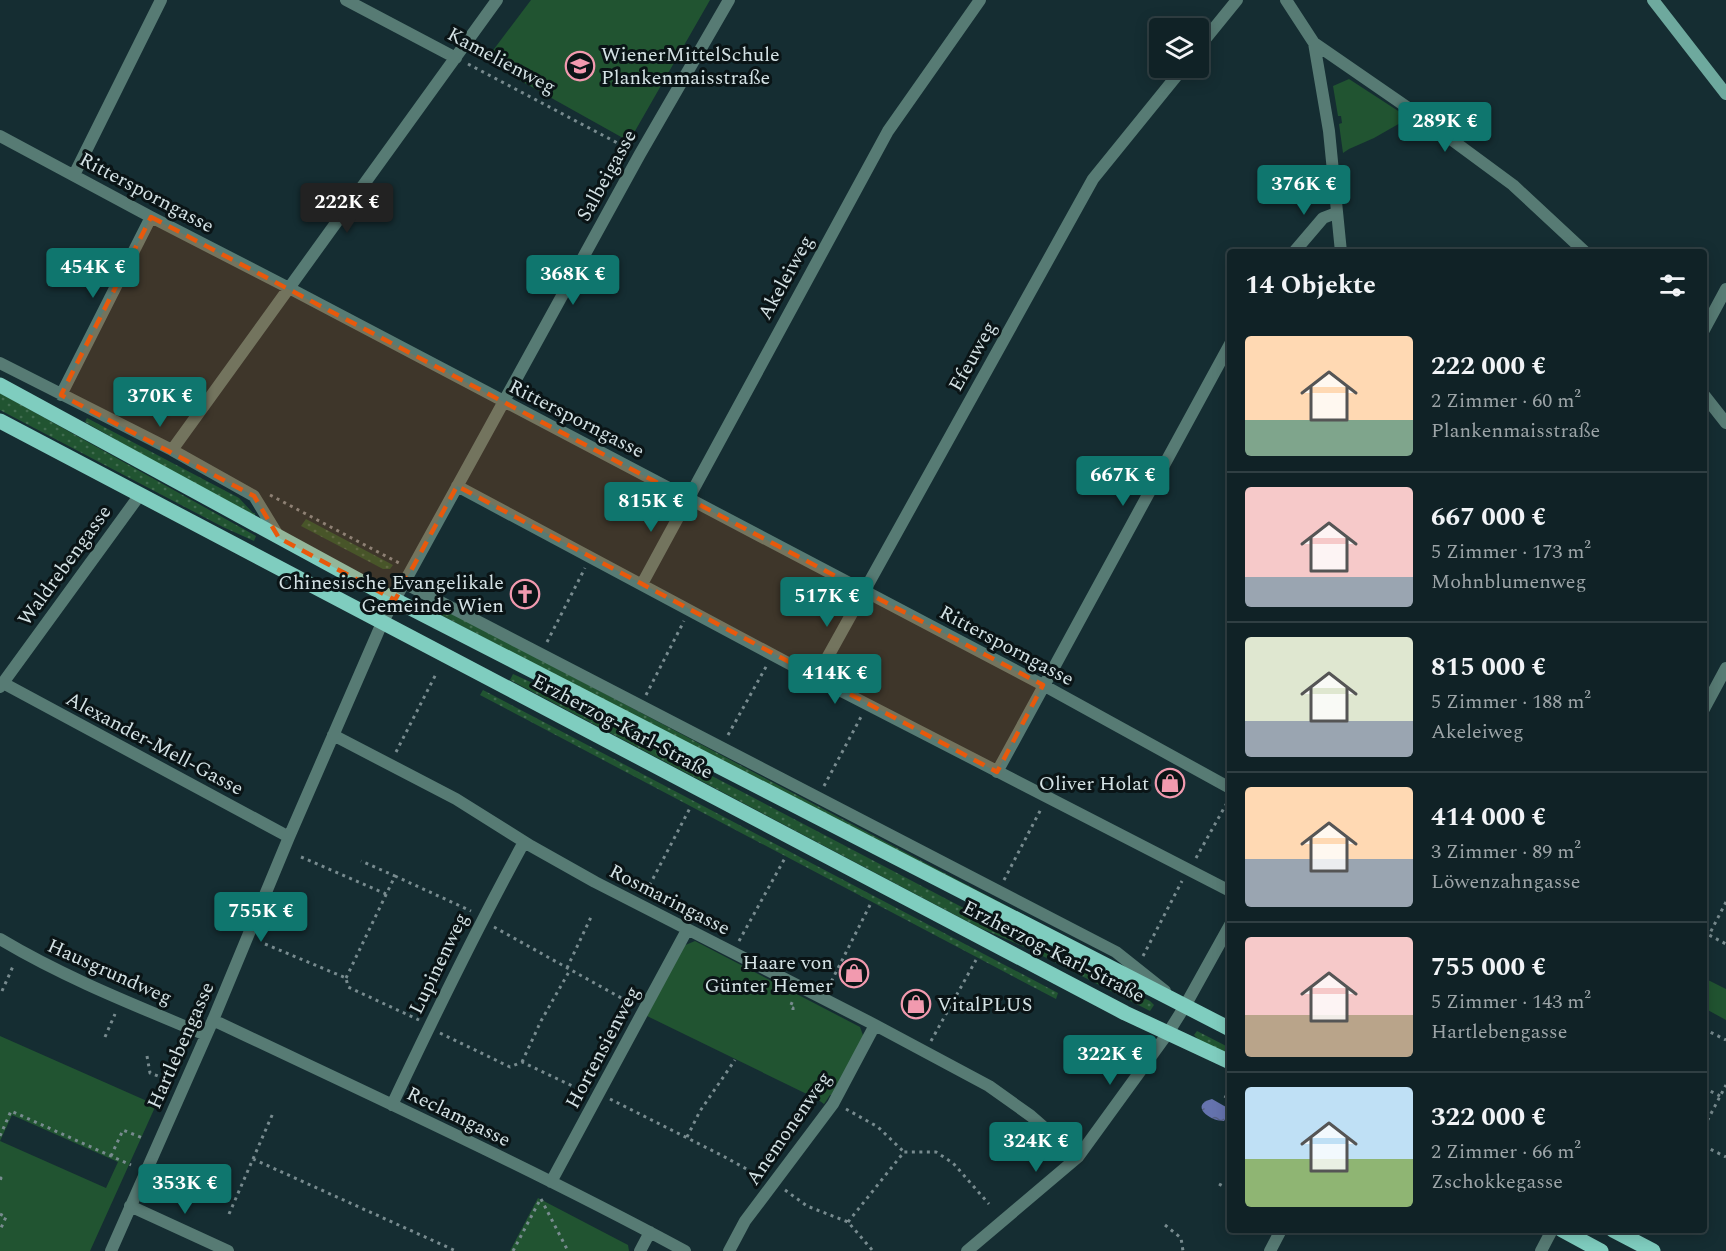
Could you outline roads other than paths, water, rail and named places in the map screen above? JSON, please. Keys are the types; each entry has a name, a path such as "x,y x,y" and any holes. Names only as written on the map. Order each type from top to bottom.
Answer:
{"main road":[{"path":"1653,0 1726,94"},
{"name":"Erzherzog-Karl-Straße","path":"0,385 395,600 1227,1027"},
{"name":"Erzherzog-Karl-Straße","path":"0,422 1095,997 1227,1061"},
{"path":"1568,1233 1601,1251"},
{"path":"1619,1233 1653,1251"}],"street":[{"path":"75,176 161,0"},
{"name":"Kamelienweg","path":"346,0 456,58"},
{"path":"172,450 497,0"},
{"name":"Salbeigasse","path":"382,623 640,154 729,0"},
{"name":"Akeleiweg","path":"642,584 888,130 980,0"},
{"path":"1209,34 1237,0"},
{"path":"1286,0 1314,43 1414,112 1513,185 1582,249"},
{"path":"1314,43 1329,131 1341,249"},
{"name":"Efeuweg","path":"816,678 1093,179 1175,78"},
{"name":"Rittersporngasse","path":"0,136 1043,685 1227,786"},
{"path":"1297,249 1323,218 1336,213"},
{"path":"61,395 151,217"},
{"path":"1707,324 1726,288"},
{"path":"997,772 1227,349"},
{"path":"0,363 172,450 254,496 279,538"},
{"path":"1707,399 1726,423"},
{"path":"457,486 816,678 1227,889"},
{"name":"Waldrebengasse","path":"1,685 139,496"},
{"name":"Erzherzog-Karl-Straße","path":"404,583 1116,952 1185,1006"},
{"name":"Hartlebengasse","path":"111,1251 213,1020 382,623"},
{"path":"1707,703 1726,668"},
{"name":"Alexander-Mell-Gasse","path":"1,685 289,837"},
{"name":"Rosmaringasse","path":"333,735 456,799 524,842 595,882 989,1086 1031,1116 1078,1157"},
{"name":"Lupinenweg","path":"392,1105 483,917 524,842"},
{"name":"Hortensienweg","path":"551,1182 687,930"},
{"path":"967,1251 1078,1157 1168,1033 1227,930"},
{"name":"Hausgrundweg","path":"0,939 121,1000 206,1035"},
{"name":"Reclamgasse","path":"213,1020 551,1182 685,1251"},
{"name":"Anemonenweg","path":"729,1251 745,1221 832,1104 875,1025"},
{"path":"130,1206 228,1251"},
{"path":"640,1251 650,1232"},
{"path":"1270,1251 1279,1233"},
{"path":"1541,1251 1550,1233"}],"water":[{"path":"1212,1099 1226,1107 1227,1116 1224,1121 1213,1119 1204,1113 1202,1105"}],"place":[{"name":"WienerMittelSchule Plankenmaisstraße","path":"580,66"},
{"name":"Chinesische Evangelikale Gemeinde Wien","path":"525,594"},
{"name":"Oliver Holat","path":"1170,783"},
{"name":"Haare von Günter Hemer","path":"854,973"},
{"name":"VitalPLUS","path":"916,1004"}]}
